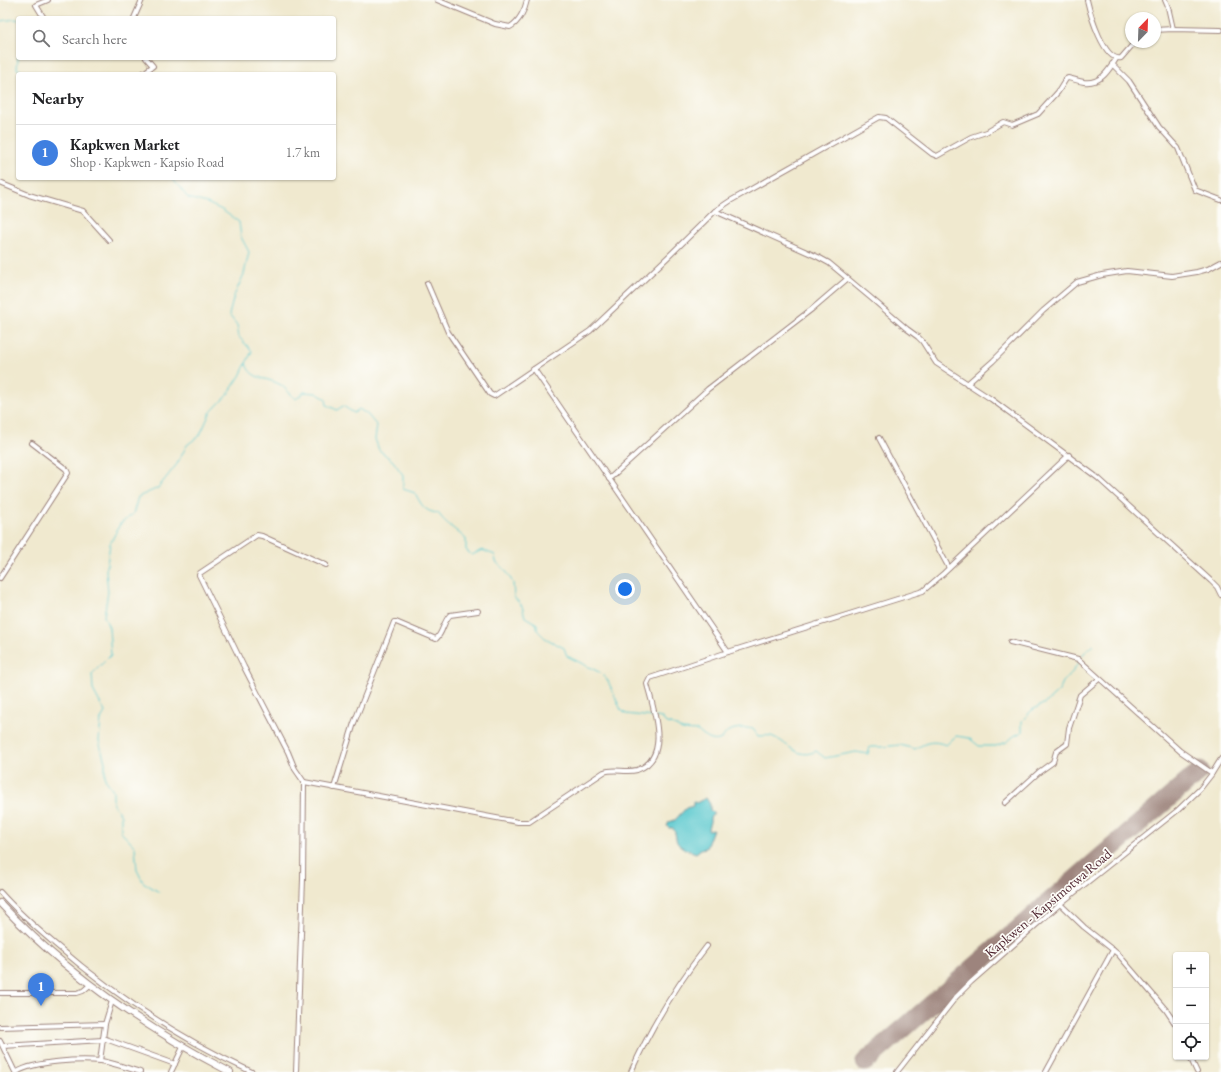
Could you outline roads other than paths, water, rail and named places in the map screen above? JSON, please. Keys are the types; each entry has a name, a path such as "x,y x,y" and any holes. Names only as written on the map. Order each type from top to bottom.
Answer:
{"highway":[{"path":"0,903 46,948 120,1007 183,1047 230,1072"}],"street":[{"path":"43,16 36,5 48,0"},
{"path":"135,16 142,0"},
{"path":"437,0 494,24 510,27 518,20 526,6 527,0"},
{"path":"1087,0 1099,35 1107,50 1116,59"},
{"path":"1165,0 1171,17 1173,29"},
{"path":"1161,30 1221,30"},
{"path":"427,283 448,332 490,394 494,396 590,331 715,211 730,201 879,117 886,118 932,154 937,156 971,137 986,132 1005,121 1012,125 1038,114 1058,92 1066,79 1094,82 1105,75 1116,59 1124,56 1130,48"},
{"path":"145,72 153,66 148,60"},
{"path":"1112,64 1129,81 1159,127 1178,148 1195,190 1221,200"},
{"path":"0,183 30,195 83,212 109,240"},
{"path":"715,211 824,260 918,337 936,363 991,399 1069,455 1114,491 1196,566 1214,584 1221,595"},
{"path":"967,384 994,361 1043,310 1077,282 1102,275 1128,271 1172,276 1208,269 1221,262"},
{"path":"609,479 708,389 812,309 847,279"},
{"path":"534,369 728,652"},
{"path":"879,438 949,568"},
{"path":"0,578 68,473 66,469 32,443"},
{"path":"304,782 518,822 529,822 604,772 609,770 627,772 645,766 649,762 654,754 658,733 647,684 653,676 683,668 728,652 918,593 927,588 949,568 1069,455"},
{"path":"296,1072 303,879 304,782 295,769 288,752 214,607 199,574 257,535 326,565"},
{"path":"334,788 354,723 394,622 436,639 450,615 478,611"},
{"path":"1010,642 1078,659 1180,751 1212,773"},
{"path":"1005,803 1039,772 1053,762 1056,752 1067,744 1069,728 1080,695 1099,679"},
{"name":"Kapkwen - Kapsimotwa Road","path":"897,1072 956,997 1060,904 1178,810 1200,789 1221,759"},
{"path":"0,892 63,952 125,999 200,1047 252,1072"},
{"path":"1060,904 1084,927 1113,950 1139,977 1175,1024"},
{"path":"631,1072 655,1024 681,982 707,946"},
{"path":"1046,1072 1113,950"},
{"path":"0,993 77,993 84,991 90,984"},
{"path":"120,1007 125,999"},
{"path":"100,1061 105,1024 112,1001"},
{"path":"0,1027 105,1024"},
{"path":"3,1046 103,1039 175,1064"},
{"path":"0,1041 16,1072 28,1067 52,1063 100,1061 140,1072"},
{"path":"171,1072 183,1047"},
{"path":"196,1054 200,1047"},
{"path":"1191,1060 1197,1072"}],"water":[{"path":"706,798 710,804 710,810 714,813 710,818 708,830 713,829 706,848 701,849 696,853 680,846 673,828 669,828 667,826 669,822 675,820 686,808 693,806 693,801 696,803"}],"waterway":[{"path":"0,21 16,19"},
{"path":"18,60 17,69 26,72"},
{"path":"159,892 143,882 137,870 135,847 121,832 121,816 113,803 113,790 105,779 105,762 99,741 101,719 105,712 93,690 92,674 111,655 109,628 104,616 108,592 106,571 110,544 120,524 133,514 138,497 158,488 177,464 187,445 200,435 210,413 228,394 240,376 252,351 239,337 237,325 229,315 234,296 244,274 249,252 241,237 239,222 222,210 207,203 188,198 174,180"},
{"path":"246,363 248,368 255,375 281,385 296,399 304,392 316,393 326,399 327,405 337,410 343,406 354,413 359,409 367,414 377,426 375,439 379,450 393,461 403,475 403,489 415,493 419,501 426,509 438,513 448,524 466,539 466,550 472,555 482,550 495,555 496,562 506,571 513,583 514,597 522,606 525,617 537,624 537,630 545,638 564,648 567,656 601,673 608,681 621,710 626,714 653,717"},
{"path":"1080,659 1083,654 1093,645"},
{"path":"656,717 662,718 665,722 682,730 698,731 705,737 715,741 721,739 727,732 750,728 753,729 758,736 771,736 777,738 798,752 803,754 816,751 825,758 856,752 868,754 870,747 900,745 915,749 930,742 946,745 956,736 969,738 979,746 996,746 1007,742 1022,732 1022,721 1032,710 1047,702 1059,691 1063,682 1079,662"}],"place":[{"name":"Kapkwen Market","path":"41,1006"}]}
